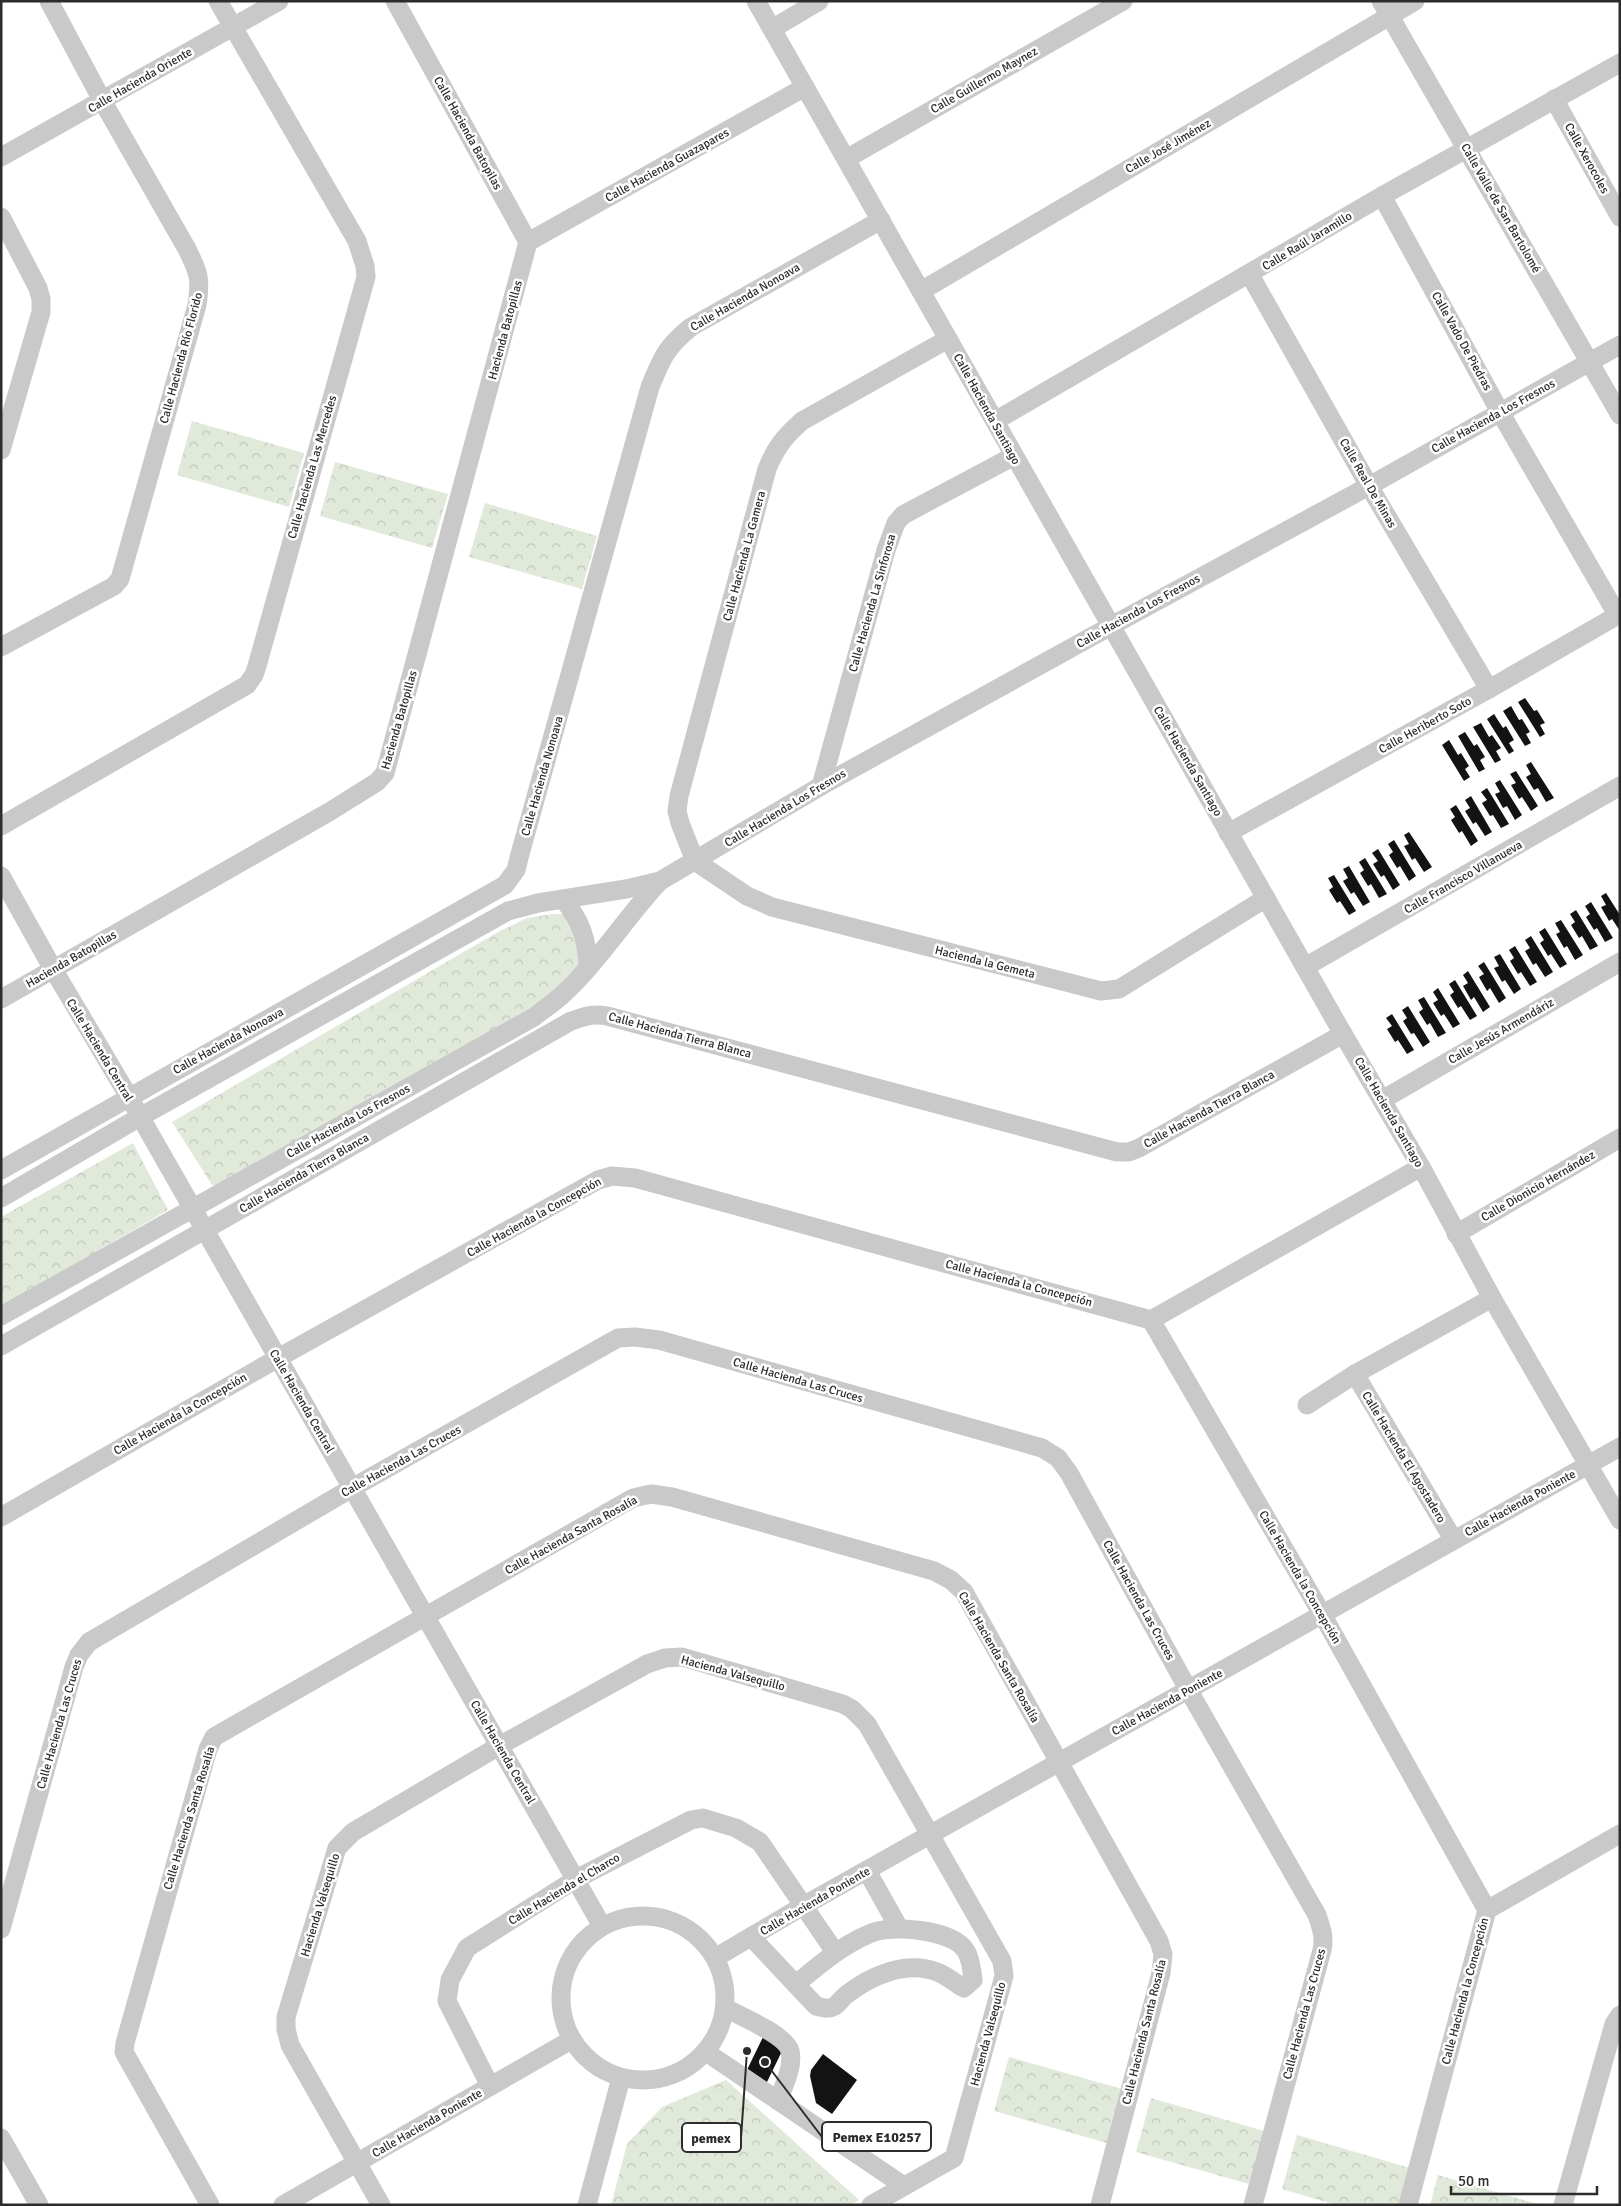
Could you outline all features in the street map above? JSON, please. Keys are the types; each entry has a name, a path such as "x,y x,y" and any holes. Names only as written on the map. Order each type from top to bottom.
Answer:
{"street":[{"name":"Calle Hacienda Río Florido","path":"1,648 114,586 120,579 197,305 200,283 196,267 103,102 49,1"},
{"name":"Calle Hacienda Las Mercedes","path":"1,826 247,685 254,675 366,276 365,266 357,241 218,1"},
{"name":"Calle Hacienda Oriente","path":"1,157 103,102 279,1"},
{"name":"Calle Hacienda Batopilas","path":"395,1 528,242"},
{"name":"Calle Hacienda Santiago","path":"756,1 1228,833 1421,1167 1492,1298 1620,1520"},
{"path":"772,30 819,1"},
{"name":"Calle Guillermo Maynez","path":"846,159 1123,1"},
{"name":"Calle José Jiménez","path":"921,291 1385,9 1415,1"},
{"name":"Calle Valle de San Bartolomé","path":"1385,9 1620,415"},
{"name":"Calle Raúl Jaramillo","path":"994,421 1250,275 1382,196 1620,63"},
{"name":"Calle Hacienda Guazapares","path":"528,242 805,87"},
{"name":"Calle Xerocoles","path":"1554,99 1620,217"},
{"name":"Calle Vado De Piedras","path":"1382,196 1500,412 1619,615"},
{"path":"1,217 38,288 41,299 38,322 1,450"},
{"name":"Calle Hacienda Nonoava","path":"1,1170 505,885 511,878 520,854 650,387 663,355 674,340 691,327 880,220"},
{"name":"Hacienda Batopillas","path":"1,999 329,812 377,782 385,772 528,242"},
{"name":"Calle Real De Minas","path":"1250,275 1369,486 1489,689"},
{"name":"Calle Hacienda La Gamera","path":"695,862 680,823 678,811 679,796 767,470 775,450 783,438 802,421 948,339"},
{"name":"Calle Hacienda Los Fresnos","path":"1,1198 140,1117 508,911 660,881 821,786 1110,626 1369,486 1620,345"},
{"name":"Calle Hacienda La Sinforosa","path":"821,786 886,550 896,523 903,515 1014,456"},
{"name":"Calle Heriberto Soto","path":"1228,833 1619,615"},
{"name":"Calle Francisco Villanueva","path":"1305,967 1620,786"},
{"name":"Hacienda la Gemeta","path":"695,862 747,896 772,907 1102,991 1119,989 1266,898"},
{"name":"Calle Hacienda Central","path":"1,876 602,1926"},
{"name":"Calle Hacienda Los Fresnos","path":"1,1316 534,1017 561,996 588,966 636,906 660,881"},
{"path":"563,900 581,924 587,946 588,966"},
{"name":"Calle Jesús Armendáriz","path":"1382,1100 1620,962"},
{"name":"Calle Hacienda Tierra Blanca","path":"1,1346 571,1021 596,1014 1117,1152 1128,1152 1139,1148 1343,1034"},
{"name":"Calle Dionicio Hernández","path":"1456,1234 1620,1138"},
{"path":"1151,1320 1421,1167"},
{"name":"Calle Hacienda la Concepción","path":"1,1517 278,1358 589,1185 612,1176 636,1178 1151,1320 1322,1614 1487,1910 1408,2205"},
{"path":"1307,1405 1355,1374 1492,1298"},
{"name":"Calle Hacienda Las Cruces","path":"1,1929 74,1668 84,1647 89,1642 352,1488 618,1338 634,1337 659,1340 1042,1448 1058,1458 1069,1473 1189,1691 1317,1915 1324,1940 1253,2205"},
{"name":"Calle Hacienda El Agostadero","path":"1355,1374 1453,1539"},
{"name":"Calle Hacienda Poniente","path":"716,1958 803,1906 1189,1691 1453,1539 1620,1447"},
{"name":"Calle Hacienda Santa Rosalía","path":"210,2205 124,2052 125,2042 208,1749 214,1737 633,1498 651,1494 672,1497 934,1571 951,1580 964,1592 1159,1941 1163,1954 1161,1974 1100,2205"},
{"name":"Hacienda Valsequillo","path":"381,2205 290,2045 286,2029 286,2017 337,1848 353,1832 499,1746 647,1664 665,1658 682,1657 843,1704 852,1709 867,1724 1002,1961 1004,1976 954,2158 870,2205"},
{"name":"Calle Hacienda el Charco","path":"490,2086 448,2001 450,1980 467,1948 576,1879 679,1824 703,1818 736,1828 760,1842 835,1952"},
{"path":"1487,1910 1620,1834"},
{"path":"867,1871 899,1928"},
{"path":"633,1916 666,1919 694,1934 716,1958 724,1983 725,2008 718,2033 706,2052 688,2068 668,2077 644,2081 621,2078 602,2070 584,2057 571,2040 562,2016 560,1989 562,1981 567,1964 582,1942 602,1926 633,1916"},
{"path":"752,1938 816,2006 825,2009 835,2006 845,1995 879,1974 894,1970 916,1969 938,1972 964,1988 973,1980 972,1968 966,1951 959,1943 940,1934 899,1928 871,1932 835,1952 796,1984"},
{"path":"966,1951 988,1936"},
{"path":"725,2008 782,2039 790,2050 790,2064 778,2101"},
{"path":"1563,2205 1614,2024 1620,2015"},
{"name":"Calle Hacienda Poniente","path":"283,2205 571,2040"},
{"path":"706,2052 904,2186"},
{"path":"587,2205 621,2078"},
{"path":"1,2138 39,2205"}],"green space":[{"path":"192,421 304,453 289,507 177,475"},
{"path":"335,462 448,494 432,548 320,516"},
{"path":"485,503 597,536 582,589 469,557"},
{"path":"563,914 575,921 580,966 551,999 221,1185 212,1185 172,1122 498,932 527,918"},
{"path":"133,1143 168,1210 1,1307 1,1217"},
{"path":"1009,2057 1122,2089 1107,2143 994,2111"},
{"path":"726,2080 859,2200 851,2205 611,2205 627,2144 662,2107"},
{"path":"1151,2098 1264,2131 1249,2184 1136,2152"},
{"path":"1297,2135 1410,2168 1399,2205 1336,2205 1282,2189"},
{"path":"1438,2175 1541,2205 1430,2205"}],"building":[{"path":"1525,698 1534,711 1537,710 1545,723 1540,725 1545,734 1540,737 1518,702"},
{"path":"1511,706 1519,720 1522,719 1530,732 1526,734 1531,743 1525,746 1503,711"},
{"path":"1494,714 1503,728 1506,726 1514,740 1509,743 1514,751 1509,754 1487,719"},
{"path":"1481,723 1489,737 1492,735 1501,748 1496,751 1501,760 1495,763 1473,727"},
{"path":"1465,732 1474,746 1477,744 1485,757 1480,760 1485,769 1479,772 1458,736"},
{"path":"1449,740 1458,755 1461,753 1469,766 1465,769 1470,777 1464,781 1442,745"},
{"path":"1531,762 1554,798 1546,802 1538,788 1534,790 1526,777 1531,774 1526,765"},
{"path":"1516,771 1538,806 1531,811 1522,797 1519,799 1511,785 1516,783 1510,774"},
{"path":"1500,780 1522,815 1515,820 1507,806 1503,808 1495,794 1500,792 1495,783"},
{"path":"1487,788 1509,824 1501,828 1482,803 1487,800 1481,792"},
{"path":"1471,796 1492,832 1485,836 1476,822 1473,824 1465,811 1470,808 1465,800"},
{"path":"1456,805 1478,841 1471,846 1462,831 1459,833 1451,820 1455,817 1450,809"},
{"path":"1409,832 1432,867 1424,872 1415,858 1412,860 1404,846 1409,844 1404,835"},
{"path":"1394,840 1416,876 1409,881 1400,866 1397,868 1389,855 1393,852 1388,844"},
{"path":"1378,849 1400,885 1393,890 1384,875 1381,877 1373,864 1378,861 1372,853"},
{"path":"1365,858 1387,894 1379,898 1371,884 1368,886 1360,873 1364,870 1359,862"},
{"path":"1349,866 1370,902 1363,906 1354,892 1351,894 1343,881 1348,878 1343,869"},
{"path":"1334,875 1356,911 1349,915 1340,901 1337,903 1329,890 1333,887 1328,878"},
{"path":"1606,893 1620,915 1620,931 1612,919 1609,921 1601,907 1606,905 1601,896"},
{"path":"1591,902 1613,938 1605,942 1597,928 1594,930 1586,917 1590,914 1585,906"},
{"path":"1576,910 1598,946 1590,950 1582,936 1579,938 1571,925 1575,922 1570,914"},
{"path":"1561,920 1583,955 1575,960 1567,946 1564,948 1556,934 1560,932 1555,923"},
{"path":"1545,928 1567,964 1560,968 1551,954 1548,956 1540,943 1544,940 1539,932"},
{"path":"1531,936 1553,972 1545,977 1536,963 1533,965 1525,951 1530,948 1525,940"},
{"path":"1515,946 1537,982 1530,986 1521,972 1518,974 1510,961 1514,958 1509,950"},
{"path":"1500,954 1521,989 1514,994 1505,980 1502,982 1494,968 1499,966 1494,957"},
{"path":"1484,962 1506,998 1499,1003 1490,988 1487,991 1479,977 1484,974 1478,966"},
{"path":"1468,971 1490,1007 1483,1012 1474,997 1471,1000 1463,986 1468,983 1463,975"},
{"path":"1455,980 1477,1016 1470,1020 1461,1006 1458,1008 1450,995 1454,992 1449,984"},
{"path":"1438,988 1460,1024 1453,1028 1444,1014 1441,1016 1433,1003 1438,1000 1433,992"},
{"path":"1424,997 1446,1033 1438,1037 1430,1023 1427,1025 1419,1012 1423,1009 1418,1000"},
{"path":"1408,1006 1430,1042 1423,1047 1414,1033 1411,1034 1403,1021 1407,1018 1402,1010"},
{"path":"1392,1014 1414,1050 1407,1054 1398,1040 1395,1042 1387,1029 1392,1026 1386,1018"},
{"path":"764,2035 785,2045 765,2086 744,2076"},
{"path":"823,2054 857,2080 832,2114 816,2103 810,2076 811,2070"}],"place":[{"name":"pemex","path":"747,2051"},
{"name":"Pemex E10257","path":"765,2062"}]}
